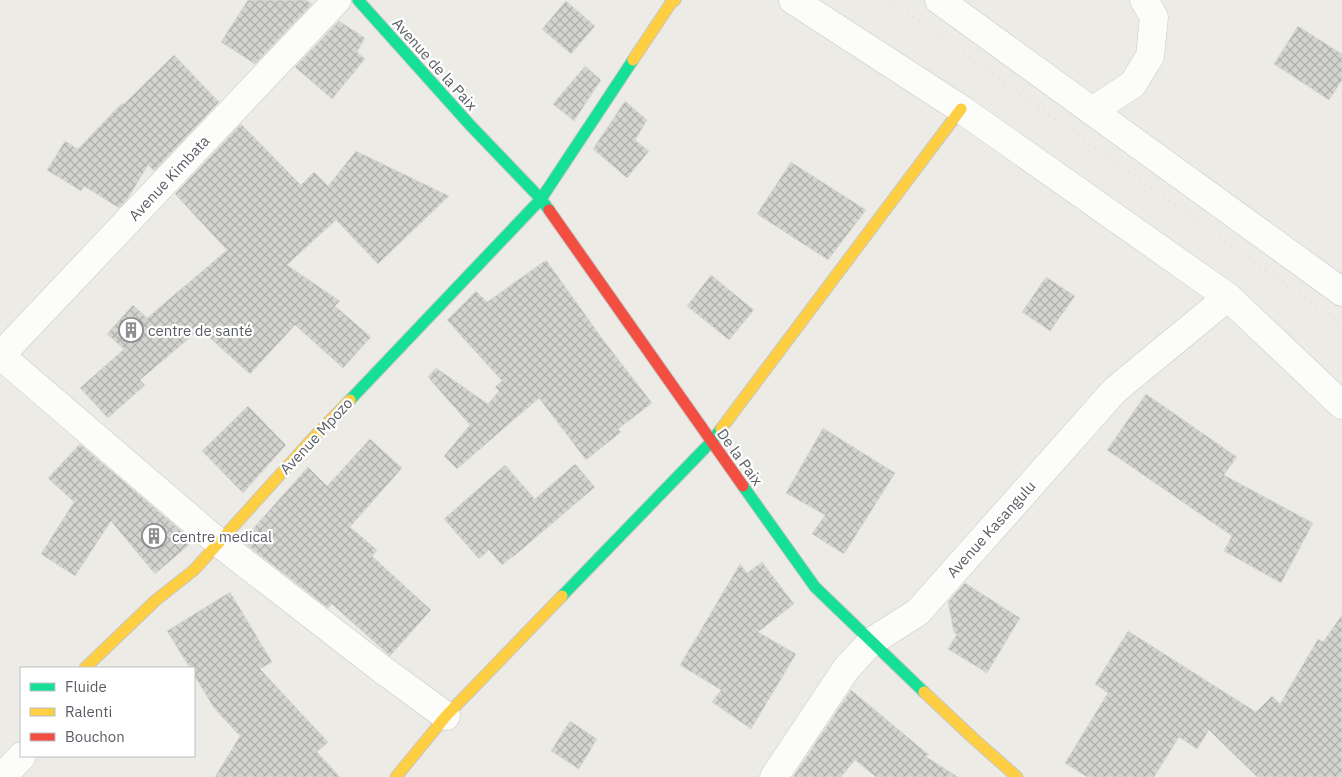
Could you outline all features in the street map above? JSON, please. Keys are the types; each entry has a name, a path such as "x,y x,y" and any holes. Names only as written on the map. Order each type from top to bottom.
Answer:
{"street":[{"name":"Avenue Kimbata","path":"0,355 338,0"},
{"name":"Avenue de la Paix","path":"358,0 470,126"},
{"name":"Avenue Mpozo","path":"87,667 156,600 194,570 321,430 541,199 671,3 675,0"},
{"path":"793,0 961,109 1228,297 1342,405"},
{"path":"939,0 1342,292"},
{"path":"1092,111 1133,84 1150,56 1154,17 1144,0"},
{"path":"396,777 446,716 711,442 961,109"},
{"name":"De la Paix","path":"470,126 541,199 815,587 974,740 1017,777"},
{"name":"Avenue Kasangulu","path":"774,777 846,669 871,642 918,612 1115,390 1228,297"},
{"path":"0,355 219,543 446,716"},
{"path":"2,777 21,757"}],"building":[{"path":"248,0 306,0 312,4 255,64 221,42"},
{"path":"566,1 595,26 571,54 542,29"},
{"path":"339,21 365,38 357,52 365,59 332,99 295,67"},
{"path":"1298,26 1342,54 1342,80 1329,100 1274,64"},
{"path":"174,55 219,102 154,171 148,165 128,198 119,208 84,186 81,191 47,170 65,141 78,149 122,103 124,104"},
{"path":"585,66 601,80 574,121 553,104"},
{"path":"625,101 647,120 635,140 649,151 627,178 593,149"},
{"path":"241,124 301,185 314,172 328,186 356,151 449,196 378,264 336,220 287,265 340,301 335,306 371,337 343,368 295,325 250,374 200,329 140,380 145,385 108,418 80,388 124,349 107,334 133,305 147,318 227,250 175,194"},
{"path":"791,162 866,210 828,260 757,214"},
{"path":"546,260 604,341 652,403 618,429 621,432 586,460 539,398 457,469 444,456 470,425 428,377 436,368 488,404 499,391 495,387 502,381 447,320 476,291 487,302"},
{"path":"711,275 754,310 729,340 687,306"},
{"path":"1046,277 1075,296 1050,331 1022,312"},
{"path":"1146,394 1237,457 1224,475 1313,523 1281,583 1224,551 1232,536 1107,450"},
{"path":"248,406 286,445 243,493 202,451"},
{"path":"823,428 895,473 844,554 812,534 825,515 786,493"},
{"path":"370,439 402,468 350,527 377,550 372,556 431,610 390,656 332,604 328,608 242,541 308,467 327,486"},
{"path":"80,444 179,529 191,543 155,574 111,521 75,576 41,554 74,502 48,478"},
{"path":"575,464 595,487 502,565 489,550 479,559 444,519 505,465 535,499"},
{"path":"762,562 794,604 758,632 796,654 751,729 712,702 721,690 680,665 740,564 747,573"},
{"path":"965,583 1020,618 987,673 948,649 957,634 954,633 948,602"},
{"path":"230,592 272,662 260,669 328,742 317,752 340,777 215,777 240,736 214,708 195,677 195,667 189,667 167,631"},
{"path":"1342,615 1342,777 1257,777 1209,730 1197,749 1179,737 1154,777 1087,777 1065,763 1108,693 1095,684 1128,631 1256,712 1272,696 1280,704 1318,639 1323,642"},
{"path":"851,690 929,755 925,756 958,777 876,777 855,760 841,777 793,777"},
{"path":"570,721 597,739 579,769 551,751"}],"railway":[{"path":"890,0 1342,325"}],"traffic: fast":[{"path":"358,0 549,210"},
{"path":"350,400 541,199 633,60"},
{"path":"562,596 711,442 721,429"},
{"path":"743,486 815,587 924,692"}],"traffic: slow":[{"path":"633,60 671,3 675,0"},
{"path":"721,429 961,109"},
{"path":"86,667 156,600 194,570 314,437 350,400"},
{"path":"396,777 446,716 562,596"},
{"path":"924,692 1017,777"}],"traffic: jam":[{"path":"549,210 743,486"}],"place":[{"name":"centre de santé","path":"131,330"},
{"name":"centre medical","path":"154,536"}]}
